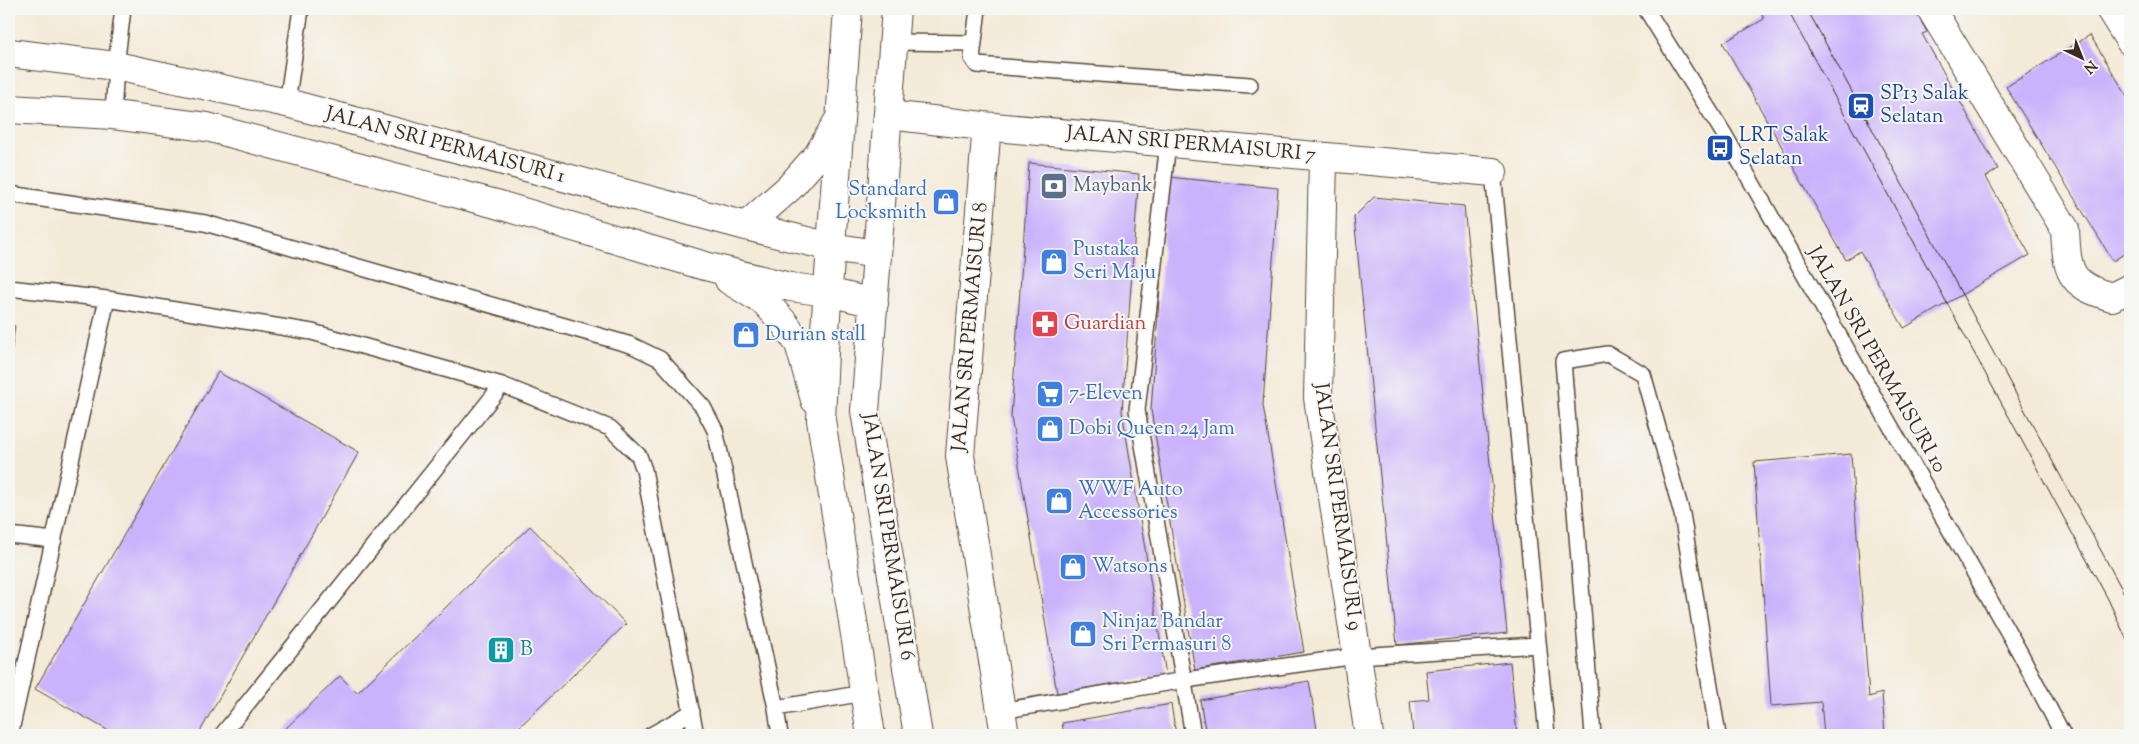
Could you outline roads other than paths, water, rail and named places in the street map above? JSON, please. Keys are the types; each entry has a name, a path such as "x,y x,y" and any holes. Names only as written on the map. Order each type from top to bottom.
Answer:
{"street":[{"path":"821,420 848,9"},
{"name":"JALAN SRI PERMAISURI 6","path":"896,9 865,411 918,735"},
{"path":"1931,9 2065,229 2066,256 2073,277 2090,291 2112,297 2130,288"},
{"path":"2110,9 2130,41"},
{"name":"JALAN SRI PERMAISURI 1","path":"9,53 116,66 286,104 746,226 831,247 877,254"},
{"path":"9,109 113,115 207,127 496,204 705,266 790,287 828,292 874,303"},
{"path":"746,226 790,187 818,155 842,115"},
{"name":"JALAN SRI PERMAISURI 7","path":"889,115 983,126 1494,172"},
{"name":"JALAN SRI PERMAISURI 8","path":"983,126 986,138 960,456 1003,723"},
{"name":"JALAN SRI PERMAISURI 9","path":"1322,157 1318,398 1369,735"},
{"path":"705,266 765,302 785,324 799,344 821,420 871,735"}],"lane":[{"path":"113,115 116,66 123,9"},
{"path":"286,104 300,9"},
{"path":"978,9 972,58 977,65 1250,85"},
{"name":"JALAN SRI PERMAISURI 10","path":"1646,9 1724,134 2019,652 2063,735"},
{"path":"894,42 974,43"},
{"path":"1168,142 1137,410 1193,735"},
{"path":"1494,172 1547,735"},
{"path":"9,194 205,223 632,345 660,359 704,407 715,430 776,708 780,735"},
{"path":"9,288 106,299 312,332 502,385 610,428 639,456 644,470 696,735"},
{"path":"10,735 106,299"},
{"path":"1593,735 1563,360 1608,354 1643,374 1682,514 1718,735"},
{"path":"222,735 502,385"},
{"path":"9,534 54,540"},
{"path":"1003,723 1184,680 1357,656 1538,645"},
{"path":"776,708 864,693"},
{"path":"651,735 692,712"}],"tram line":[{"path":"1787,9 2108,599 2130,647"},
{"path":"1807,9 2130,604"}],"place":[{"name":"SP13 Salak Selatan","path":"1861,106"},
{"name":"LRT Salak Selatan","path":"1720,148"},
{"name":"Maybank","path":"1054,186"},
{"name":"Standard Locksmith","path":"946,202"},
{"name":"Pustaka Seri Maju","path":"1054,262"},
{"name":"Guardian","path":"1045,324"},
{"name":"Durian stall","path":"746,335"},
{"name":"7-Eleven","path":"1050,394"},
{"name":"Dobi Queen 24 Jam","path":"1050,429"},
{"name":"WWF Auto Accessories","path":"1059,501"},
{"name":"Watsons","path":"1073,567"},
{"name":"Ninjaz Bandar Sri Permasuri 8","path":"1083,634"},
{"name":"B","path":"501,650"}]}
